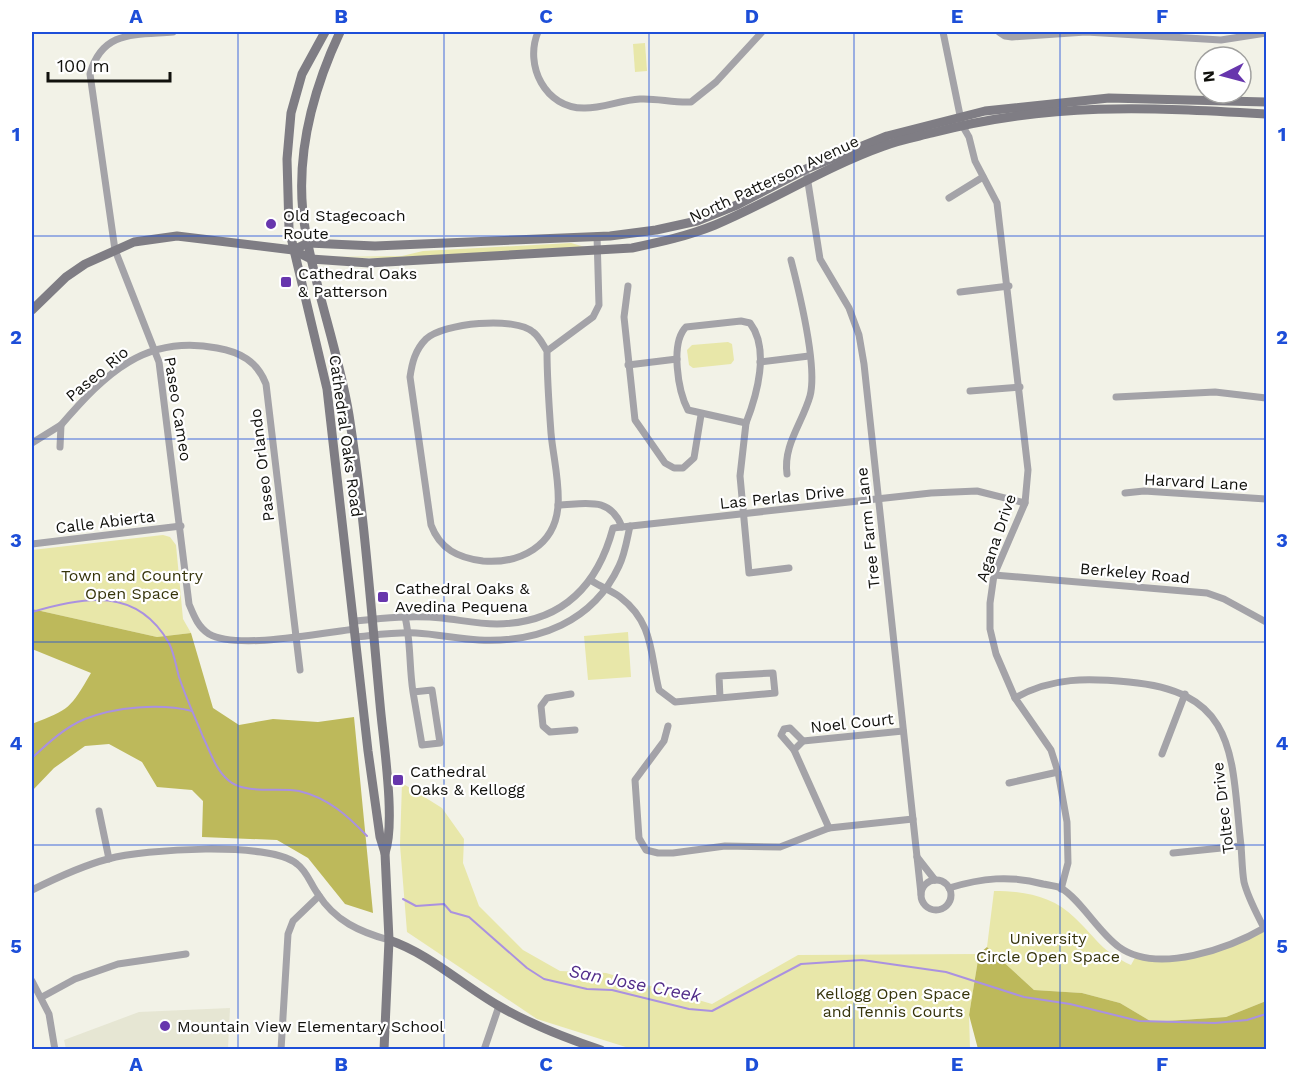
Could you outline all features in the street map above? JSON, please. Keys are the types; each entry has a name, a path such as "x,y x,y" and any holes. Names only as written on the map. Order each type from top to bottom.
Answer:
{"main road":[{"name":"Cathedral Oaks Road","path":"325,32 302,74 291,113 287,169 289,229 292,250 327,389 380,837 385,853 389,940 384,1050"},
{"name":"Cathedral Oaks Road","path":"339,32 319,81 305,139 302,189 311,260 348,414 372,635 390,839 385,853"},
{"name":"North Patterson Avenue","path":"292,250 308,243 375,246 597,236 656,230 698,221 807,174 885,145 961,121 1024,105 1109,98 1266,102"},
{"name":"North Patterson Avenue","path":"961,121 1087,108 1266,114"},
{"name":"North Patterson Avenue","path":"32,310 66,278 115,250 134,242 177,236 292,250 311,260 369,263 632,248 693,234 741,213 807,174"},
{"path":"389,940 421,954 499,1006 559,1036 599,1049"}],"street":[{"name":"Paseo Cameo","path":"174,32 118,38 103,47 94,57 90,74 115,250 159,362 189,604 195,621 207,633 218,638 238,640 355,629"},
{"path":"538,32 532,51 535,74 552,95 567,105 584,109 629,99 657,98 691,102 716,82 762,32"},
{"name":"Agana Drive","path":"943,32 961,121 983,177 997,203 1009,286 1028,470 1025,503 994,575 990,603 990,630 996,654 1015,698 1051,750 1058,772 1066,812 1068,863 1061,889"},
{"path":"1000,33 1012,37 1056,32 1086,32 1195,35 1236,39 1266,33"},
{"name":"Tree Farm Lane","path":"807,174 820,259 849,308 859,335 921,894"},
{"path":"949,198 983,177"},
{"path":"547,351 592,317 599,305 597,236"},
{"path":"787,474 785,463 790,441 810,396 804,307 791,260"},
{"path":"628,286 624,317 635,420 665,463 674,468 683,468 694,458 701,415"},
{"path":"960,292 1009,286"},
{"path":"746,423 701,415 688,410 682,400 677,359 677,340 686,327 741,321 750,323 756,330 760,362 754,403 746,423 741,468 742,515 749,573 789,568"},
{"path":"513,323 534,332 547,351 548,396 558,505 554,524 542,543 520,558 498,562 456,554 444,548 430,525 410,377 418,347 438,331 451,327 513,323"},
{"name":"Paseo Orlando","path":"153,348 184,344 224,349 251,360 261,373 266,384 300,670"},
{"name":"Paseo Rio","path":"32,443 61,425 85,399 128,361 153,348"},
{"path":"760,362 809,356"},
{"path":"628,365 677,359"},
{"path":"970,391 1020,387"},
{"path":"1116,397 1215,392 1266,398"},
{"name":"Paseo Rio","path":"60,447 61,425"},
{"name":"Las Perlas Drive","path":"592,581 608,547 613,528 931,493 977,491 1025,503"},
{"name":"Harvard Lane","path":"1125,493 1144,491 1266,499"},
{"path":"355,629 372,635 409,633 496,641 531,637 571,622 606,590 620,564 626,526 617,514 599,504 558,505"},
{"name":"Calle Abierta","path":"32,544 181,526"},
{"name":"Berkeley Road","path":"994,575 1207,593 1224,599 1266,622"},
{"path":"355,629 370,620 405,617 495,624 513,623 545,615 563,606 592,581 619,596 638,615 650,635 659,690 675,702 720,698 775,693 773,673 719,676 720,698"},
{"path":"405,617 409,633 412,692 422,745 440,743 432,690 412,692"},
{"name":"Toltec Drive","path":"1015,698 1036,686 1063,680 1094,679 1146,684 1185,694 1203,706 1219,723 1231,755 1244,882 1265,927"},
{"path":"571,694 548,698 541,706 543,726 550,732 575,730"},
{"path":"1162,754 1185,694"},
{"path":"669,726 664,741 635,780 639,838 646,850 673,853 724,846 780,847 829,828 913,819"},
{"name":"Noel Court","path":"803,741 790,729 784,729 781,735 794,750 829,828"},
{"name":"Noel Court","path":"794,750 803,741 903,731"},
{"path":"1009,783 1058,772"},
{"path":"99,811 109,859"},
{"path":"1173,853 1241,846"},
{"path":"32,890 62,875 109,859 177,850 254,851 282,855 299,865 319,896 343,921 355,929 389,940"},
{"path":"917,857 935,880"},
{"path":"949,888 998,877 1021,878 1061,889 1120,948 1149,957 1167,959 1213,951 1234,944 1265,927"},
{"path":"935,880 944,882 949,888 949,901 938,909 927,906 921,894 927,883 935,880"},
{"path":"281,1050 288,934 293,921 319,896"},
{"path":"42,997 75,979 117,964 186,954"},
{"path":"32,981 50,1014 55,1050"},
{"path":"484,1050 486,1035 499,1006"}],"shaded area":[{"path":"32,609 157,637 191,633 213,708 239,725 273,719 318,722 354,717 373,913 345,904 308,858 277,840 202,837 203,801 192,790 157,787 142,762 109,744 85,746 54,768 32,791 32,724 68,706 91,673 32,649"},
{"path":"987,947 1034,990 1082,993 1120,1003 1152,1022 1226,1017 1266,1001 1266,1049 978,1049 969,1015 979,954"},
{"name":"Mountain View Elementary School","path":"230,1008 228,1049 66,1049 64,1040 139,1012"}],"green space":[{"path":"645,43 647,71 635,72 633,44"},
{"path":"571,243 585,247 390,258 327,257 402,256 423,251"},
{"path":"728,342 732,344 734,360 731,364 693,368 689,365 687,350 692,345"},
{"name":"Town and Country Open Space","path":"163,535 170,537 176,545 183,619 191,633 157,637 32,609 32,550"},
{"path":"628,632 631,677 588,680 584,636"},
{"name":"Kellogg Open Space and Tennis Courts","path":"402,783 442,808 464,839 463,863 479,906 523,950 560,971 606,973 712,1004 798,955 979,954 969,1015 970,1049 632,1049 537,1019 407,932 400,845"},
{"name":"University Circle Open Space","path":"994,891 1038,896 1057,904 1075,918 1106,950 1131,965 1137,954 1189,955 1219,947 1266,927 1266,1001 1226,1017 1152,1022 1120,1003 1082,993 1034,990 987,947"}],"waterway":[{"name":"San Jose Creek","path":"32,612 71,602 90,600 108,600 126,604 142,612 156,625 169,643 179,677 203,737 223,776 235,785 243,787 299,791 319,798 344,814 367,836"},
{"path":"32,758 70,726 97,715 124,709 152,707 192,711"},
{"name":"San Jose Creek","path":"403,899 416,906 444,904 451,912 469,917 527,968 544,979 587,989 612,990 689,1009 712,1011 801,964 862,960 946,972 1024,997 1070,1004 1139,1021 1215,1023 1247,1020 1266,1014"}],"place":[{"name":"Old Stagecoach Route","path":"271,224"},
{"name":"Cathedral Oaks & Patterson","path":"286,282"},
{"name":"Cathedral Oaks & Avedina Pequena","path":"383,597"},
{"name":"Cathedral Oaks & Kellogg","path":"398,780"},
{"name":"Mountain View Elementary School","path":"165,1026"}]}
